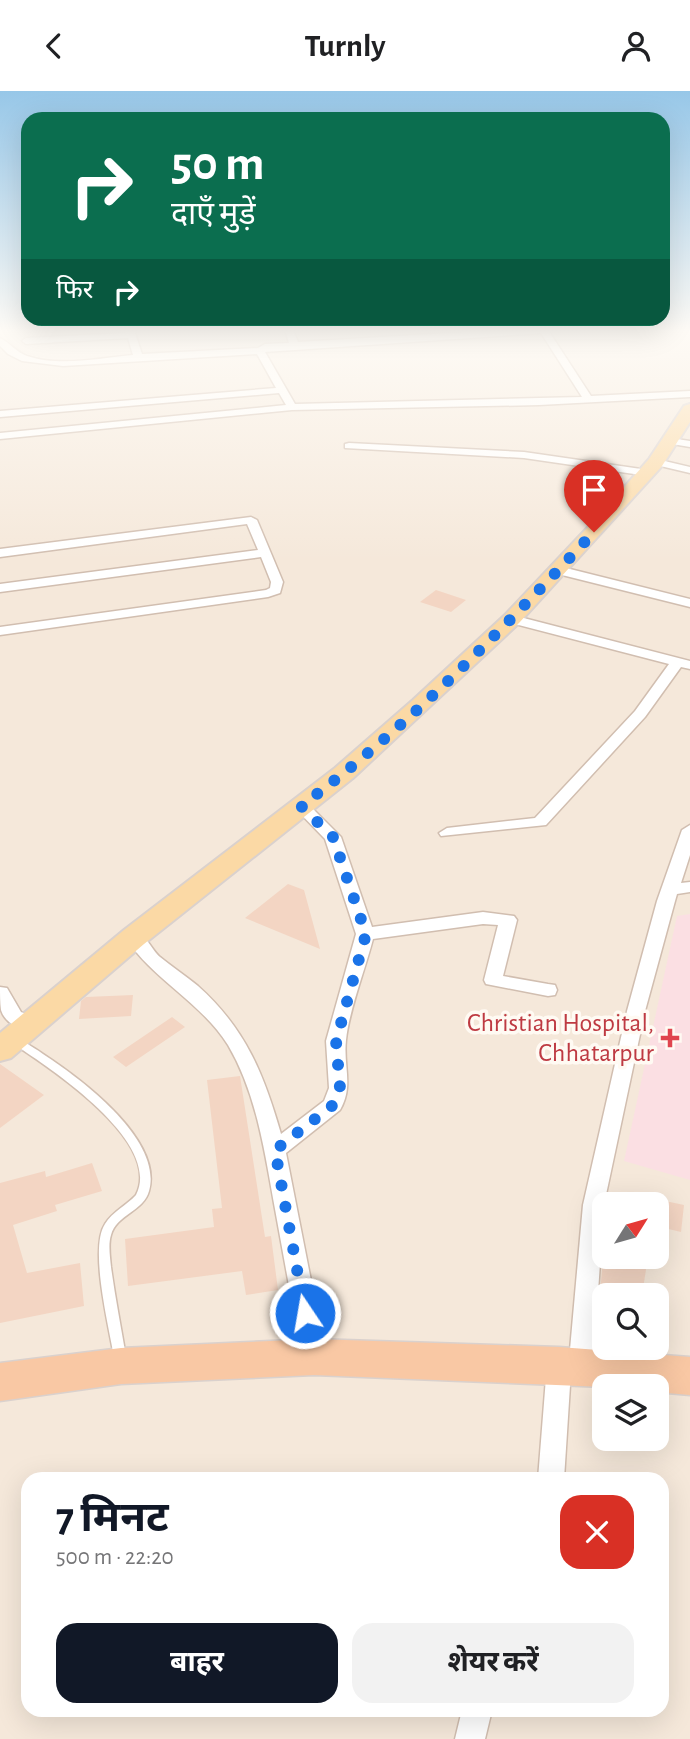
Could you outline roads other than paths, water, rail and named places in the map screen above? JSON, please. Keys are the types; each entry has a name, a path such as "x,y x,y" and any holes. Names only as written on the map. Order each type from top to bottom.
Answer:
{"highway":[{"path":"0,1382 121,1366 314,1357 570,1365 690,1376"}],"main road":[{"path":"12,1032 92,951 294,795 432,681 647,469 683,407"},
{"path":"12,1032 377,745 512,619 685,427"}],"street":[{"path":"0,414 83,407"},
{"path":"0,436 296,407"},
{"path":"349,446 524,455 647,469 690,470"},
{"path":"0,553 251,520 277,582 276,590 268,593 0,631"},
{"path":"0,588 265,553"},
{"path":"558,570 690,603"},
{"path":"447,833 540,822 684,664 512,619"},
{"path":"275,1150 333,1105 340,1088 336,1041 366,934 333,837 301,806"},
{"path":"552,1472 594,1205 636,1011 680,889 690,830"},
{"path":"366,934 483,918 508,920 493,981 548,990"},
{"path":"134,937 151,959 193,992 235,1040 256,1083 275,1150 314,1357"},
{"path":"0,993 12,1032"},
{"path":"470,1739 475,1717"}],"lane":[{"path":"12,1032 92,1096 129,1135 143,1161 146,1180 143,1193 113,1221 105,1234 104,1255 121,1366"}],"place":[{"name":"Christian Hospital, Chhatarpur","path":"670,1038"}]}
